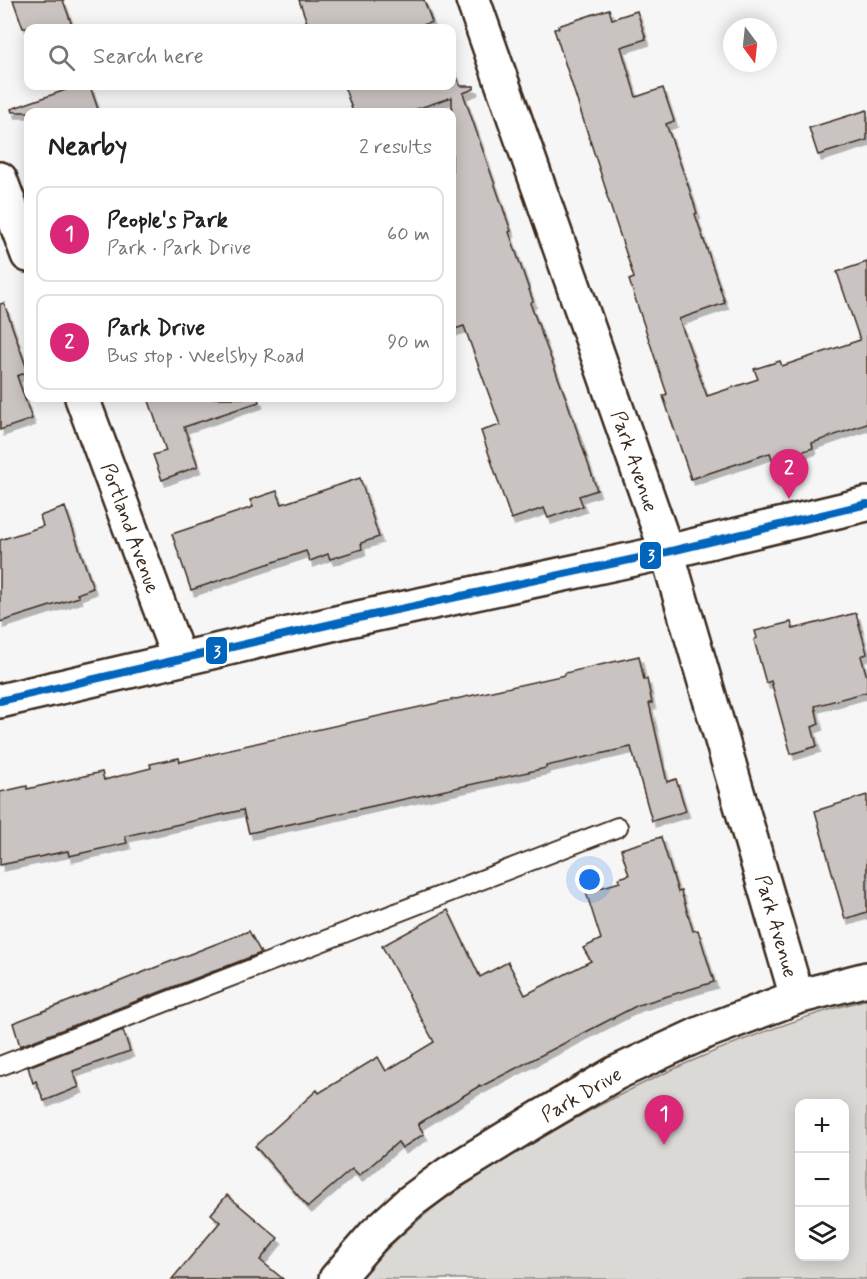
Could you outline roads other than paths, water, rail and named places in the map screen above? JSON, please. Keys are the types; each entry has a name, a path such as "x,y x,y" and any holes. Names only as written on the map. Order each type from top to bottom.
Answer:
{"main road":[{"name":"Park Avenue","path":"473,0 667,552 797,997"},
{"path":"3,194 24,245"},
{"name":"Portland Avenue","path":"83,402 179,659"},
{"path":"0,701 350,620 667,552 867,504"},
{"name":"Park Drive","path":"336,1279 375,1234 410,1202 448,1174 616,1073 702,1033 797,997 867,979"}],"lane":[{"path":"0,1066 618,827"}],"place":[{"name":"Park Drive","path":"789,499"},
{"name":"People's Park","path":"664,1145"}]}
